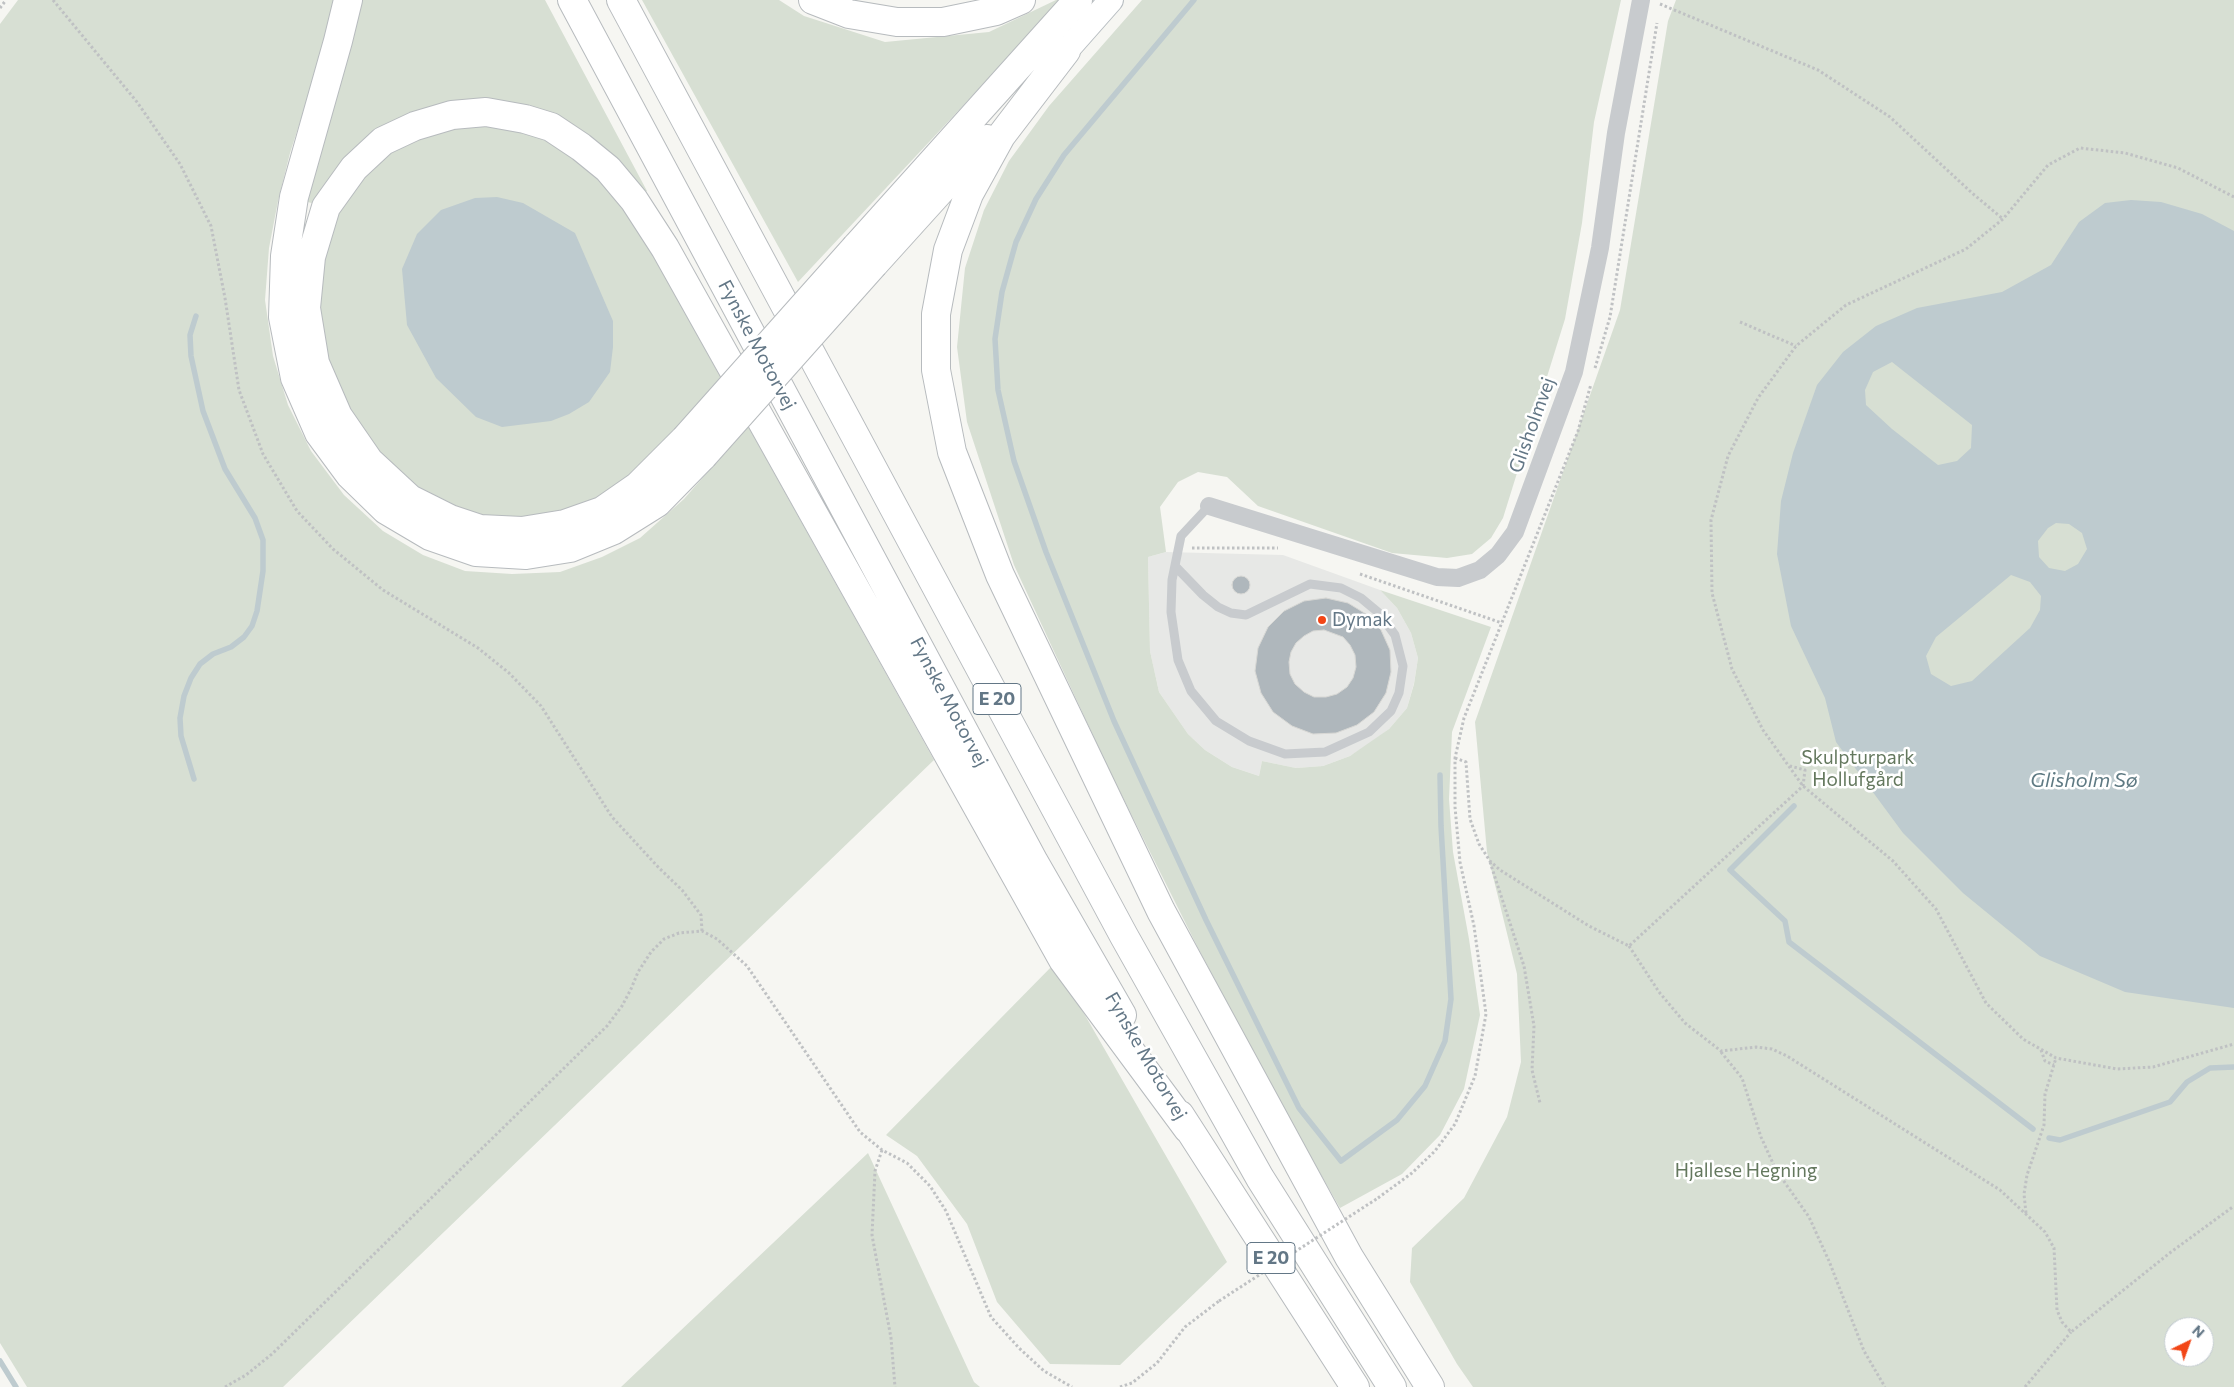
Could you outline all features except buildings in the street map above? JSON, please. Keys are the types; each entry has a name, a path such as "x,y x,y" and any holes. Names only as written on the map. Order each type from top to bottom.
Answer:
{"highway":[{"path":"348,0 294,197 285,256 283,317 295,378 320,433 350,475 386,510 430,536 476,552 526,555 570,548 614,530 656,503 694,447 865,255 1078,0"},
{"name":"Fynske Motorvej","path":"572,0 1034,862 1188,1130 1355,1387"},
{"name":"Fynske Motorvej","path":"621,0 1124,936 1260,1178 1392,1387"},
{"path":"812,0 849,14 897,22 943,22 996,12 1021,0"},
{"path":"865,255 1066,51"},
{"path":"1066,51 1001,136 969,194 948,250 936,314 936,370 952,452 1000,575 1161,911 1349,1257 1430,1387"},
{"path":"694,447 602,511 565,524 522,530 480,529 450,519 410,499 370,461 338,416 315,363 306,308 311,257 326,207 354,168 383,141 415,126 452,115 486,112 525,119 552,127 581,147 608,170 634,200 665,248 1063,960 1188,1130"}],"street":[{"path":"1066,51 1110,0"},
{"name":"Glisholmvej","path":"1209,506 1437,577 1458,578 1480,570 1498,555 1515,532 1574,372 1600,248 1616,133 1641,0"}],"lane":[{"path":"1175,566 1203,596 1218,607 1231,613 1246,615 1310,584 1341,588 1361,598 1379,613 1395,635 1403,666 1399,693 1391,711 1369,732 1326,752 1285,754 1249,741 1216,721 1191,691 1178,660 1171,612 1175,566 1181,536 1209,506"}],"path":[{"path":"0,8 6,0"},
{"path":"1660,4 1818,70 1890,117 2003,219"},
{"path":"2234,197 2178,168 2125,153 2080,148 2048,165 2003,219 1966,249 1846,305 1796,346 1758,398 1728,456 1711,520 1712,593 1732,669 1763,730 1803,786 1893,861 1936,909 1986,1003 2023,1039 2056,1058 2117,1069 2153,1067 2234,1044"},
{"path":"1740,322 1796,346"},
{"path":"1120,1387 1132,1383 1152,1368 1185,1327 1220,1301 1378,1198 1412,1173 1429,1156 1454,1124 1475,1076 1486,1014 1474,926 1460,862 1455,807 1455,758 1464,718 1492,649"},
{"path":"1455,758 1466,762 1470,819 1479,844 1490,861 1524,966 1534,1026 1532,1070 1540,1103"},
{"path":"1628,946 1803,786 1805,770 1788,765"},
{"path":"1490,861 1500,870 1588,926 1628,946 1659,992 1685,1023 1721,1051 1742,1078 1761,1137 1776,1170 1809,1217 1864,1351 1885,1387"},
{"path":"225,1387 246,1375 272,1354 607,1026 631,989 638,972 651,952 664,939 679,933 702,931 717,939 747,966 860,1132 882,1150 907,1163 930,1186 946,1211 991,1317 1019,1348 1044,1371 1072,1387"},
{"path":"1721,1051 1756,1046 1772,1049 1787,1056 2000,1190 2045,1232 2054,1248 2057,1310 2062,1322 2071,1332"},
{"path":"2041,1050 2045,1062 2054,1065"},
{"path":"2026,1213 2024,1194 2027,1175 2044,1125 2045,1094 2056,1058"},
{"path":"882,1150 875,1171 872,1235 891,1338 895,1387"},
{"path":"2025,1387 2071,1332 2172,1252 2234,1206"}],"shaded area":[{"path":"1166,552 1283,555 1380,590 1397,608 1411,633 1418,658 1407,708 1389,729 1371,743 1350,756 1323,766 1296,768 1262,761 1259,776 1232,767 1205,750 1188,734 1159,692 1150,651 1148,557"}],"green space":[{"path":"18,0 334,0 325,44 290,153 278,201 269,248 265,300 273,356 288,405 311,451 344,495 383,531 423,555 465,571 512,574 560,572 602,557 640,538 684,499 748,426 934,760 283,1387 27,1387 0,1343 0,24"},
{"path":"360,0 545,0 647,191 643,193 595,142 452,105 316,204 303,201"},
{"path":"642,0 779,0 804,16 885,42 989,32 1056,0 1062,0 798,282"},
{"path":"1142,0 1621,0 1594,122 1582,223 1565,319 1503,518 1491,538 1472,554 1447,558 1392,553 1258,506 1227,477 1198,472 1178,482 1160,507 1166,552 1148,557 1150,651 1159,692 1188,734 1205,750 1232,767 1259,776 1262,761 1296,768 1323,766 1350,756 1389,729 1407,708 1414,684 1418,658 1411,633 1397,608 1380,590 1491,627 1452,732 1449,799 1453,852 1469,939 1480,1015 1464,1089 1440,1135 1402,1174 1340,1208 1289,1119 1198,948 1109,770 1014,565 967,422 957,347 965,268 984,210 1009,161 1049,106"},
{"name":"Skulpturpark Hollufgård","path":"1676,0 2234,0 2234,1387 1473,1387 1457,1364 1410,1282 1412,1248 1464,1198 1507,1117 1521,1062 1517,974 1487,852 1475,722 1620,310 1668,21"},
{"path":"482,125 515,129 546,139 582,162 616,194 634,219 722,380 616,491 558,516 491,521 428,497 373,449 353,418 334,378 323,336 318,295 332,222 353,189 387,155 424,137 452,129"},
{"path":"1055,963 1227,1262 1120,1365 1050,1364 997,1302 967,1224 917,1156 886,1135"},
{"path":"868,1153 974,1382 980,1387 621,1387"}],"water":[{"path":"497,197 523,203 575,233 613,321 613,347 610,372 589,402 569,414 551,421 502,427 476,417 436,378 407,325 402,269 417,234 441,210 475,198"},
{"name":"Glisholm Sø","path":"2131,200 2161,202 2202,214 2234,231 2234,1008 2125,992 2040,956 1963,893 1903,833 1836,742 1825,698 1791,626 1777,554 1781,501 1793,453 1817,385 1843,352 1876,326 1917,308 2002,292 2051,265 2079,222 2105,203","holes":["1892,362 1972,425 1971,448 1957,461 1938,465 1892,429 1866,405 1865,390 1873,372","2056,523 2069,524 2082,533 2087,549 2078,564 2065,571 2049,568 2039,557 2038,541 2048,528","2011,575 2030,582 2041,596 2040,610 2030,628 1972,681 1951,686 1931,674 1926,656 1936,637"]}],"waterway":[{"path":"1194,0 1064,155 1036,199 1016,242 1002,292 995,339 998,390 1014,461 1046,552 1114,721 1206,920 1299,1108 1341,1161 1397,1120 1425,1086 1445,1041 1451,999 1441,826 1440,775"},
{"path":"194,779 181,736 180,718 184,696 191,678 200,664 213,654 231,647 244,637 252,626 257,611 263,571 263,540 255,518 225,469 203,411 191,356 190,335 196,316"},
{"path":"1794,806 1730,870 1785,921 1789,942 2033,1129"},
{"path":"2049,1138 2060,1140 2170,1102 2187,1082 2210,1068 2234,1067"},
{"path":"0,1361 16,1387"}],"place":[{"name":"Dymak","path":"1322,620"}],"park label":[{"name":"Hjallese Hegning","path":"1746,1171"}]}
